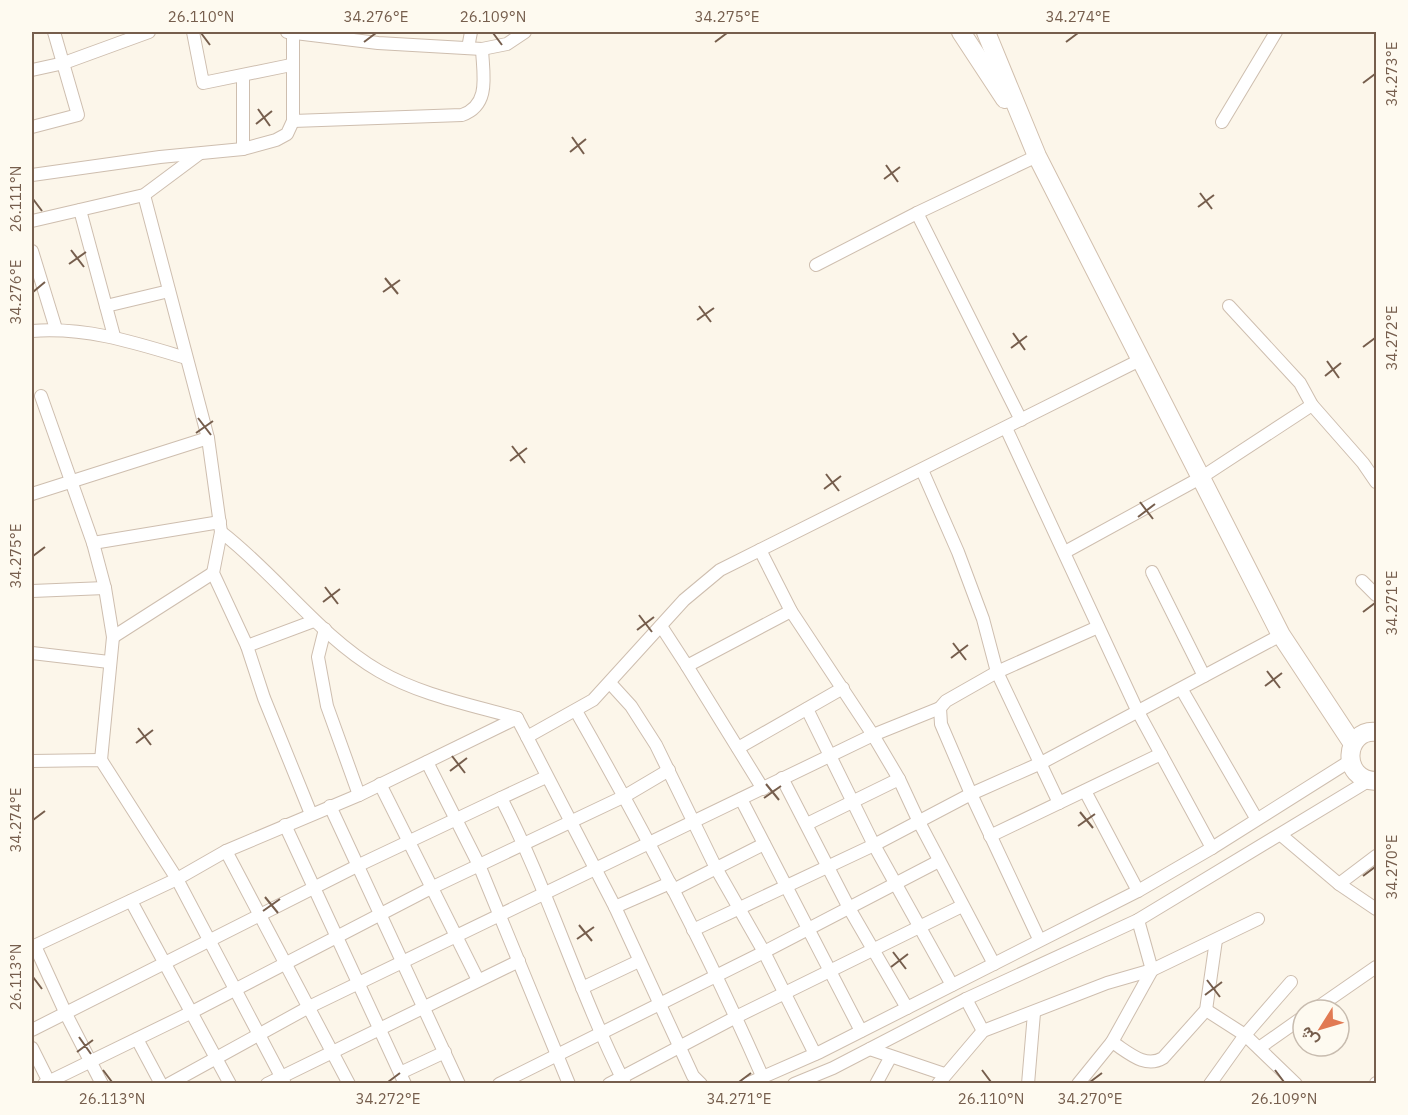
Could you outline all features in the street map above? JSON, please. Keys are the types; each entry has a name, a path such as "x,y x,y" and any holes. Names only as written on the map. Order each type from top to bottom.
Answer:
{"street":[{"path":"32,126 78,115 54,32"},
{"path":"32,70 64,63 149,32"},
{"path":"193,32 203,83 291,64"},
{"path":"32,175 243,149 276,140 287,134 292,120 290,32 379,37 482,49 507,44 525,32"},
{"path":"468,48 471,32"},
{"path":"961,32 1030,138"},
{"path":"986,32 1037,156 1281,635 1352,753 1356,773 1372,781"},
{"path":"1222,122 1275,32"},
{"path":"292,120 462,114 473,111 484,91 482,49"},
{"path":"243,76 243,149"},
{"path":"32,221 144,195 200,153"},
{"path":"816,265 917,213 1037,156"},
{"path":"144,195 208,438 221,527 213,573 247,646 264,698 311,814"},
{"path":"80,210 114,336"},
{"path":"917,213 1021,420"},
{"path":"32,252 56,329"},
{"path":"106,306 170,291"},
{"path":"1229,306 1300,383 1312,405 1377,482"},
{"path":"32,331 56,329 114,336 186,358"},
{"path":"527,737 593,700 684,600 720,570 1140,360"},
{"path":"40,396 93,543 105,588 113,637 100,760 177,879 283,1080"},
{"path":"1065,552 1202,477 1312,405"},
{"path":"1006,428 1137,710 1212,848"},
{"path":"32,494 208,438"},
{"path":"922,470 958,552 983,619 997,672 1059,803"},
{"path":"93,543 221,527"},
{"path":"221,527 314,621 378,671 432,692 517,718 615,907 693,1076 701,1083"},
{"path":"760,550 791,611 843,688 899,779 962,906 994,964"},
{"path":"1152,572 1204,676"},
{"path":"113,637 213,573"},
{"path":"1362,580 1377,595"},
{"path":"32,591 105,588"},
{"path":"687,666 791,611"},
{"path":"247,646 314,621"},
{"path":"661,626 763,789"},
{"path":"169,1083 309,1007 456,938 545,892 595,870 782,778 873,735 940,708 946,701 997,672 1098,627"},
{"path":"325,629 318,657 327,706 359,795"},
{"path":"693,930 874,845 971,794 1041,763 1137,710 1182,690 1281,635"},
{"path":"32,652 109,662"},
{"path":"610,683 632,706 669,770 716,868 764,952 815,1054"},
{"path":"738,748 843,688"},
{"path":"1182,690 1256,818"},
{"path":"940,708 941,724 990,836 1039,939"},
{"path":"807,709 874,845 952,985"},
{"path":"576,711 625,796 672,886 763,1078"},
{"path":"102,1083 33,947 177,879 226,851 359,795 517,718"},
{"path":"747,1083 815,1054 1138,891 1212,848 1352,753 1361,736 1375,728"},
{"path":"990,836 1161,754"},
{"path":"32,761 100,760"},
{"path":"428,762 478,864 569,1083"},
{"path":"32,1048 48,1083 192,1012 478,864 625,796 669,770"},
{"path":"32,1030 357,866 546,777"},
{"path":"782,778 849,908 907,1008"},
{"path":"807,824 899,779"},
{"path":"794,1083 870,1049 966,999 1138,920 1372,781"},
{"path":"380,784 478,980"},
{"path":"1085,791 1138,891"},
{"path":"501,798 524,843 599,1032 623,1080"},
{"path":"741,799 861,1031"},
{"path":"330,806 459,1083"},
{"path":"285,825 403,1078 445,1052"},
{"path":"1281,835 1339,884 1377,909"},
{"path":"615,907 716,868 764,844"},
{"path":"226,851 349,1083"},
{"path":"1339,884 1377,856"},
{"path":"499,1083 514,1080 556,1054 764,952 939,861"},
{"path":"131,901 230,1083"},
{"path":"609,1083 623,1080 736,1017 962,906"},
{"path":"870,1049 941,1079 984,1031 1107,983 1152,970 1258,919"},
{"path":"1078,1083 1112,1042 1152,970 1138,920"},
{"path":"1112,1042 1143,1061 1156,1062 1206,1010 1216,940"},
{"path":"267,1083 283,1080 380,1027 519,961"},
{"path":"582,988 639,961"},
{"path":"1332,998 1377,967"},
{"path":"1210,1083 1245,1035 1291,982"},
{"path":"966,999 984,1031"},
{"path":"1206,1010 1245,1035 1296,1083"},
{"path":"1028,1083 1034,1013"},
{"path":"1258,1048 1291,1025"},
{"path":"137,1039 161,1083"},
{"path":"876,1083 890,1058"}]}
